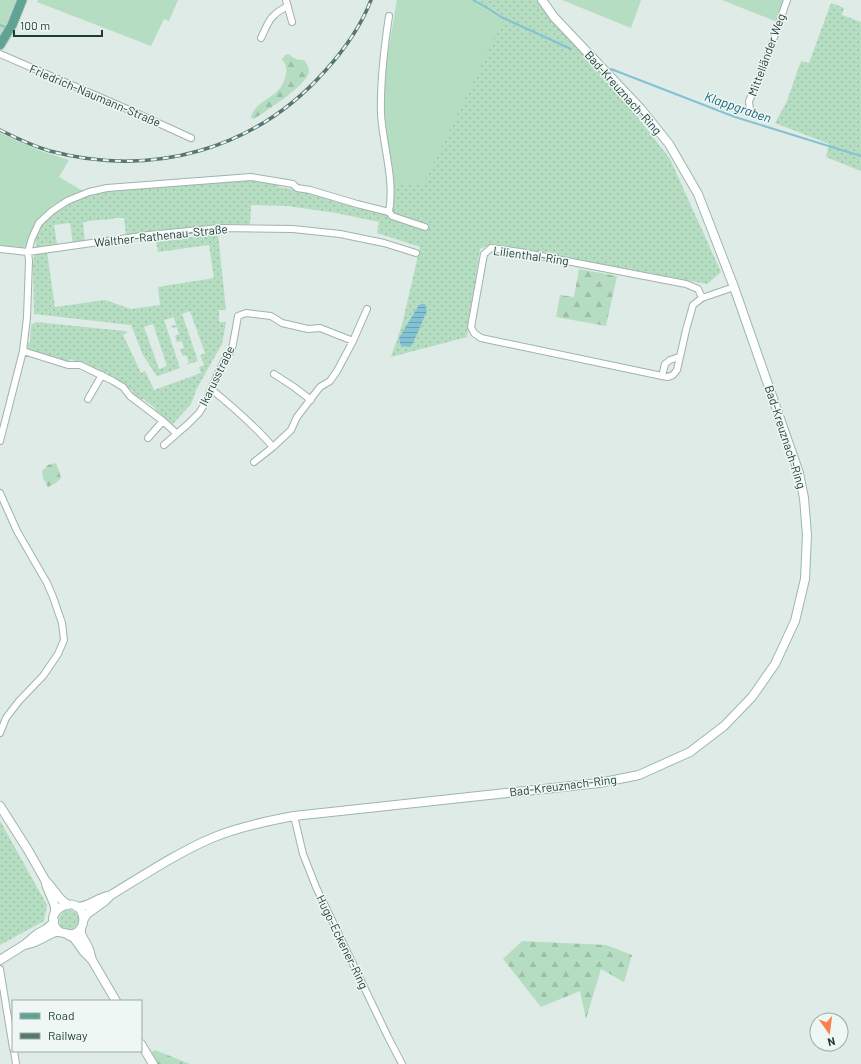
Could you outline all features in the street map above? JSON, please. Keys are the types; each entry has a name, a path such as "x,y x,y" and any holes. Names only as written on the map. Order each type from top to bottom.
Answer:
{"main road":[{"path":"0,46 12,25 22,0"},
{"name":"Bad-Kreuznach-Ring","path":"84,919 87,914 111,895 175,857 212,838 247,826 294,816 599,784 639,775 690,752 724,726 752,697 776,664 795,621 805,578 807,535 804,498 798,473 734,288 698,194 669,144 641,109 554,18 542,0"},
{"path":"0,806 45,880 54,889 59,898 68,905 77,907 80,910 84,919 81,934 89,949 92,960"},
{"path":"45,880 46,887 55,906 54,921 56,929 64,934 74,934 81,928"},
{"name":"Bad-Kreuznach-Ring","path":"77,907 83,907 102,897 111,895"},
{"path":"55,912 59,908 68,905"},
{"path":"24,946 37,934 51,926 54,921"},
{"path":"0,960 24,946 55,932 64,934 74,938 92,960 115,1000"},
{"path":"142,1046 153,1064"}],"street":[{"name":"Mittelländer Weg","path":"750,110 749,101 762,72 787,0"},
{"path":"261,38 270,18 287,3 292,22"},
{"path":"389,16 381,83 381,115 391,187 389,212"},
{"name":"Friedrich-Naumann-Straße","path":"0,54 191,138"},
{"path":"0,441 23,352 27,318 28,252 32,238 39,223 52,211 67,201 89,192 107,188 251,177 293,184 297,188 310,190 389,212 392,216 425,227"},
{"name":"Walther-Rathenau-Straße","path":"0,249 28,252 149,235 220,228 293,229 340,234 384,243 416,253"},
{"name":"Lilienthal-Ring","path":"662,376 482,338 474,333 471,327 484,254 491,248 520,252 686,284 698,289 702,298"},
{"path":"679,357 670,360 665,364 662,376 668,377 673,375 677,370 693,305 702,298 734,288"},
{"path":"254,462 291,430 297,416 320,387 330,381 353,342 367,309"},
{"name":"Ikarusstraße","path":"164,445 188,424 204,405 224,361 234,344 238,316 246,313 271,316 282,323 308,329 320,328 353,342"},
{"path":"23,352 68,365 80,365 102,375 123,387 130,396 163,421 176,434"},
{"path":"274,374 310,400"},
{"path":"88,399 102,375"},
{"path":"211,388 235,408 273,447"},
{"path":"148,438 163,421"},
{"path":"0,493 16,531 47,583 62,622 64,640 58,654 43,676 19,701 6,718 0,733"},
{"name":"Hugo-Eckener-Ring","path":"294,816 303,854 316,887 402,1064"},
{"path":"0,969 12,1042"},
{"path":"14,1052 16,1064"}],"green space":[{"path":"0,0 16,0 7,23 0,34"},
{"path":"38,0 178,0 169,21 164,19 151,46 37,2"},
{"path":"397,0 469,0 503,20 424,183 393,184 383,109 386,64"},
{"path":"469,0 540,0 609,81 670,159 721,272 707,284 491,244 480,249 467,337 391,357 402,325 420,247 377,233 379,222 336,213 288,206 251,205 250,224 218,224 126,235 124,218 114,218 83,223 85,242 73,244 70,223 54,225 57,244 36,247 35,237 45,221 52,214 78,199 107,191 210,182 252,181 278,184 279,187 310,192 387,215 395,214 391,210 393,184 503,20"},
{"path":"562,0 641,0 631,28"},
{"path":"722,0 784,0 775,21"},
{"path":"831,3 844,8 842,15 861,22 861,171 826,157 829,144 775,123 787,101 801,61 809,63"},
{"path":"289,54 294,58 305,61 309,70 306,78 293,91 276,104 254,119 251,118 255,109 277,92 282,85 286,74 286,69 282,59 285,55"},
{"path":"0,133 38,150 69,160 59,177 83,191 53,205 39,219 24,248 0,245"},
{"path":"218,234 226,310 219,310 219,322 226,322 222,344 197,388 191,404 172,425 155,410 155,408 143,399 140,400 132,394 133,391 104,372 70,359 68,363 32,352 28,349 27,343 30,343 31,325 36,322 125,331 128,332 123,335 141,373 145,371 154,390 201,373 199,367 204,365 200,355 205,353 190,311 182,314 198,361 186,365 189,363 186,355 183,356 180,350 184,348 182,341 177,342 175,336 179,334 177,327 172,328 171,326 176,325 174,317 164,320 180,368 158,376 143,355 131,325 34,314 33,262 35,254 47,252 55,307 105,300 131,309 160,305 158,287 214,278 209,245 158,252 156,241","holes":["153,324 167,366 159,369 144,327"]},
{"path":"579,269 617,276 606,326 556,317 560,295 574,297"},
{"path":"56,463 61,478 56,483 48,487 43,478 42,471 48,465"},
{"path":"0,821 47,905 44,921 0,945"},
{"path":"69,910 76,913 79,920 76,927 69,930 62,927 59,920 62,913"},
{"path":"522,941 606,945 632,955 624,982 601,969 586,1019 580,991 541,1007 503,959"},
{"path":"155,1050 190,1064 156,1064 150,1053"}],"water":[{"path":"425,304 427,311 412,345 409,347 401,346 399,338 419,305"}],"waterway":[{"name":"Klappgraben","path":"473,0 501,17 571,49"},
{"path":"0,25 5,27"},
{"name":"Klappgraben","path":"611,69 735,117 861,156"}],"railway":[{"path":"0,130 25,142 50,151 88,159 126,161 163,158 200,151 234,138 267,121 297,98 339,55 357,28 371,0"}]}
